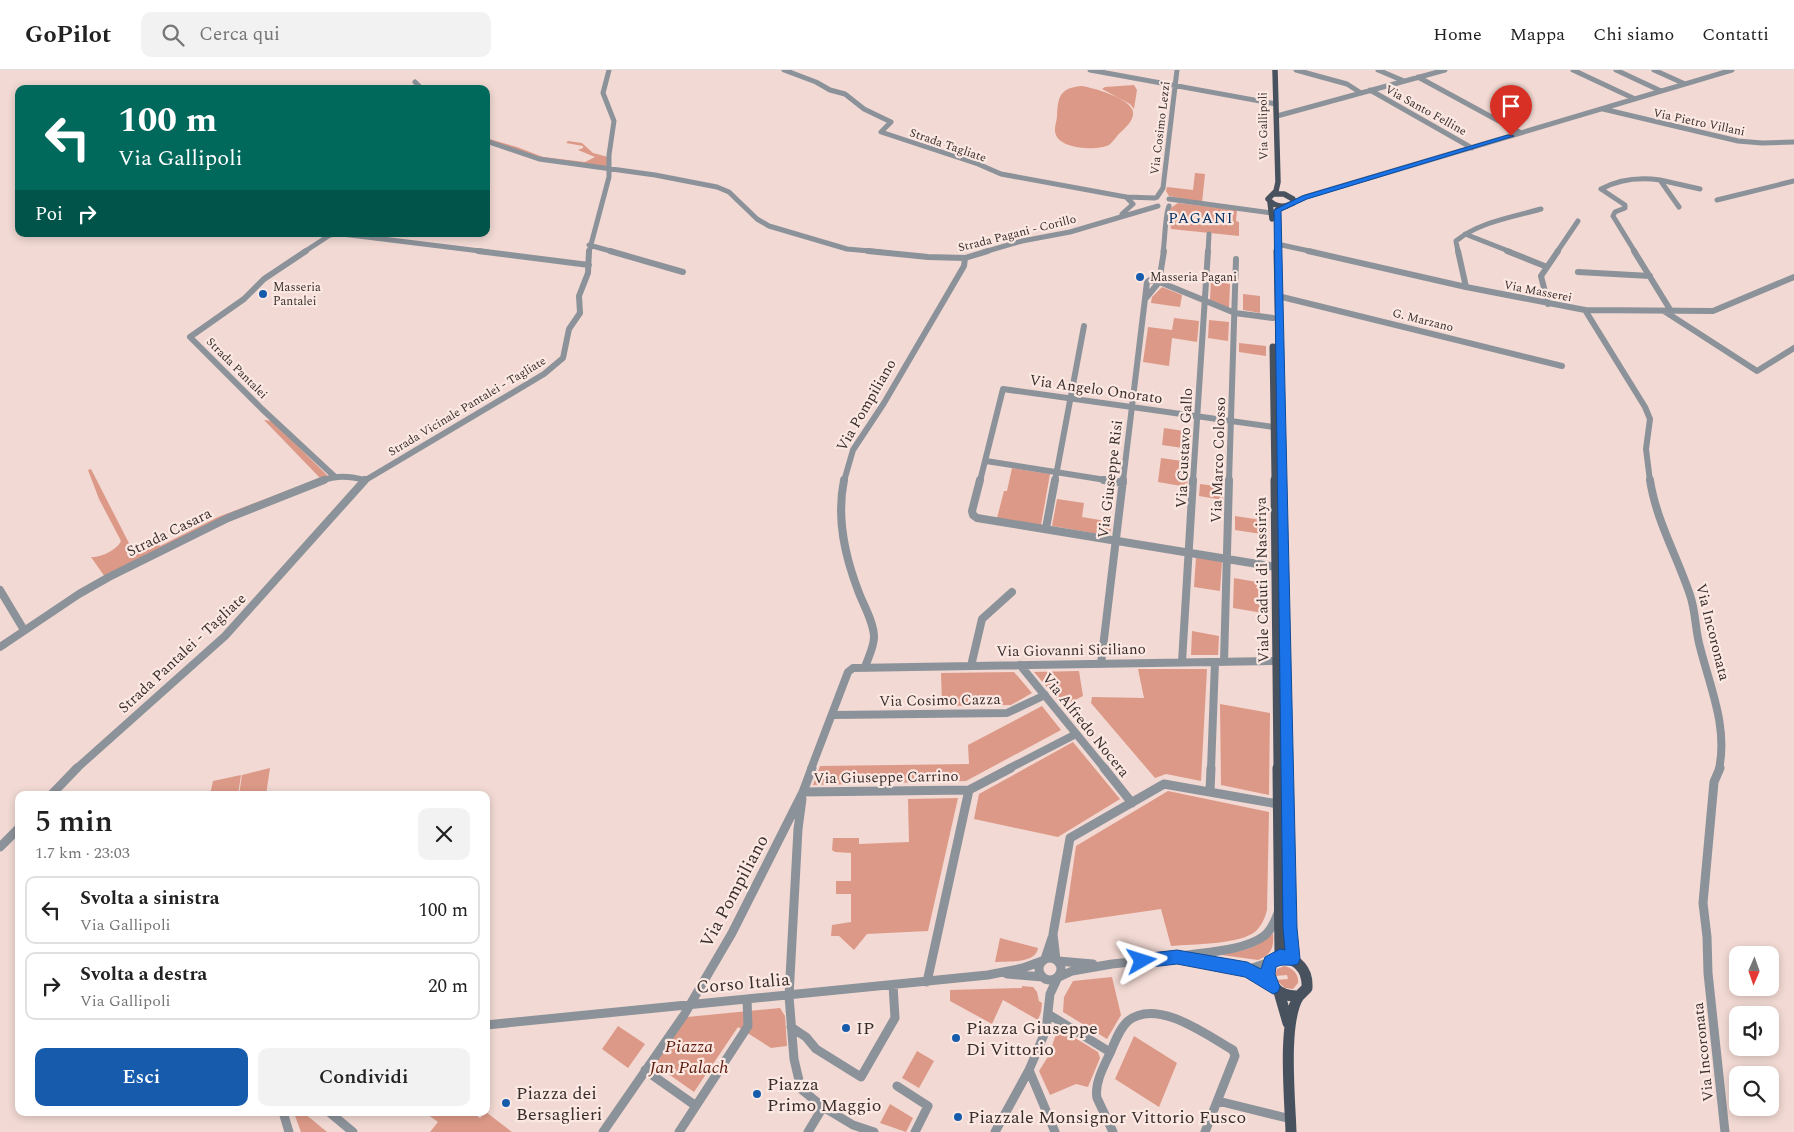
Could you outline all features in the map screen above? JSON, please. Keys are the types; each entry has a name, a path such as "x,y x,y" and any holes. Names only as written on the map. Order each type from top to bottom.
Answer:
{"main road":[{"name":"Via Gallipoli","path":"1272,198 1278,182 1275,70"},
{"path":"1278,182 1281,190 1289,200"},
{"path":"1272,198 1278,206 1289,200"},
{"path":"1272,198 1289,200"},
{"name":"Viale Caduti di Nassiriya","path":"1272,198 1280,906 1275,960"},
{"name":"Viale Caduti di Nassiriya","path":"1289,200 1278,208 1277,244 1290,928 1293,959"},
{"path":"1289,1028 1276,990 1267,974 1275,960 1293,959 1304,968 1308,981 1304,992 1293,1005 1289,1028 1291,1126"},
{"path":"1276,990 1286,996 1299,996"}],"street":[{"name":"Strada Vicinale Pantalei - Tagliate","path":"365,480 536,379 560,361 564,355 569,329 580,313 579,296 586,281 589,245 609,178 609,155 614,121 603,93 609,70"},
{"name":"Strada Tagliate","path":"784,70 816,82 830,90 845,94 864,109 891,122 882,130 882,133 978,164 1001,174 1157,202"},
{"path":"1090,70 1276,104"},
{"name":"Via Cosimo Lezzi","path":"1157,202 1163,188 1177,70"},
{"path":"1296,70 1347,84 1361,93"},
{"path":"1378,70 1404,81"},
{"path":"1277,116 1445,70"},
{"path":"1573,70 1635,99"},
{"path":"1616,70 1662,91"},
{"path":"1654,70 1685,84"},
{"path":"1289,200 1472,148 1732,70"},
{"path":"1418,77 1521,133"},
{"path":"414,82 417,85"},
{"name":"Via Santo Felline","path":"1370,90 1472,148"},
{"name":"Via Pietro Villani","path":"1602,109 1738,142 1794,142"},
{"name":"Strada Pagani - Corillo","path":"490,142 539,159 703,183 724,189 760,222 847,249 928,257 965,258 1048,234 1070,232 1146,209 1157,202 1180,201 1272,213"},
{"path":"609,178 618,173 638,172"},
{"path":"1671,311 1613,216 1615,212 1625,208 1625,205 1602,189 1638,177 1700,189"},
{"path":"1660,180 1679,207"},
{"path":"1717,200 1794,181"},
{"name":"Via Cosimo Lezzi","path":"1163,188 1169,201"},
{"path":"1118,217 1133,204 1126,197"},
{"path":"1142,199 1148,204 1146,209"},
{"name":"Strada Pagani - Corillo","path":"1157,202 1169,201"},
{"path":"1146,298 1159,282 1167,229 1166,213 1169,201"},
{"path":"1157,202 1166,213"},
{"path":"1466,287 1456,241 1465,234 1541,209"},
{"path":"1548,304 1541,276 1578,221"},
{"name":"Via Gustavo Gallo","path":"1182,662 1209,234"},
{"path":"1465,234 1547,267"},
{"name":"Strada Pantalei","path":"327,237 264,279 244,299 190,337 262,409 334,476"},
{"path":"366,237 588,265"},
{"name":"Via Masserei","path":"1277,244 1466,287 1585,310 1713,311 1794,277"},
{"path":"589,245 683,272"},
{"name":"Via Pompiliano","path":"602,1132 690,1004 732,933 803,792 848,672 853,668 865,667 874,638 867,612 851,572 841,528 841,494 845,474 854,450 964,266 965,258"},
{"name":"Via Marco Colosso","path":"1210,791 1228,559 1236,259"},
{"path":"1578,272 1650,276"},
{"name":"Via Giuseppe Risi","path":"1101,664 1146,298 1146,285 1150,280 1159,282"},
{"path":"1159,282 1235,313 1273,318"},
{"name":"G. Marzano","path":"1278,296 1562,366"},
{"name":"Via Incoronata","path":"1585,310 1645,407 1650,419 1646,449 1650,483 1660,520 1680,564 1692,601 1699,645 1719,712 1722,749 1720,768 1714,782 1703,903 1707,937 1708,973 1725,1132"},
{"path":"1664,311 1757,371 1794,348"},
{"path":"1046,528 1084,326"},
{"name":"Via Angelo Onorato","path":"986,461 1003,389 1274,427"},
{"path":"1123,483 986,461 972,511 973,515 977,518 1276,567"},
{"name":"Strada Casara","path":"0,647 102,581 228,518 334,476 350,476 365,480"},
{"name":"Strada Pantalei - Tagliate","path":"55,791 73,772 225,636 365,480"},
{"path":"0,590 24,630"},
{"path":"971,666 982,619 1012,592"},
{"name":"Via Giovanni Siciliano","path":"865,667 1277,661"},
{"name":"Via Alfredo Nocera","path":"1020,665 1132,803"},
{"name":"Via Cosimo Cazza","path":"833,716 1007,713 1044,696"},
{"path":"927,982 969,790 1076,734"},
{"path":"1050,994 1039,967 1053,934 1069,840 1164,784 1278,804"},
{"name":"Via Giuseppe Carrino","path":"803,792 969,790"},
{"name":"Via Pompiliano","path":"803,792 798,829 789,996 794,1059 800,1089 823,1107 853,1125 874,1132"},
{"path":"0,847 15,832"},
{"name":"Corso Italia","path":"1002,973 1058,978 1072,971 1112,964 1177,957 1244,946 1264,937 1273,924 1280,906"},
{"path":"995,1132 1029,1070 1046,1030 1050,994 1061,969 1057,961 1053,934"},
{"name":"Corso Italia","path":"1177,957 1247,970 1260,976 1276,990"},
{"name":"Corso Italia","path":"490,1025 927,982 1002,973 1043,960 1071,964 1112,964"},
{"name":"Corso Italia","path":"1247,970 1275,960"},
{"path":"791,1027 806,1037 816,1048 861,1077 895,1018 893,985"},
{"path":"679,1132 748,1026 748,999"},
{"path":"1048,1014 1110,1052"},
{"path":"1113,1132 1096,1095 1096,1087 1110,1052 1128,1021 1141,1016 1156,1015 1167,1015 1179,1019 1233,1050 1235,1056 1205,1132"},
{"path":"645,1070 696,1106"},
{"path":"1029,1070 1056,1132"},
{"path":"897,1086 928,1106 915,1132"},
{"path":"1218,1101 1291,1126"},
{"path":"808,1132 823,1107"},
{"path":"283,1116 289,1132"},
{"path":"334,1116 353,1132"}],"green space":[{"path":"1134,85 1137,90 1134,109 1130,104 1102,89 1105,87"},
{"path":"1081,86 1111,94 1131,107 1133,115 1131,120 1109,145 1096,148 1080,148 1059,140 1055,133 1058,104 1061,95 1068,89"},
{"path":"490,139 543,157 585,162 595,157 578,150 583,148 583,146 566,143 568,141 582,143 593,153 608,157 608,167 553,161 490,142"},
{"path":"1195,173 1205,174 1202,203 1169,196 1166,191 1167,187 1193,190"},
{"path":"1178,203 1237,210 1236,221 1239,222 1239,236 1171,229 1169,209"},
{"path":"1211,280 1230,284 1229,308 1210,300"},
{"path":"1162,287 1182,295 1180,307 1151,303 1152,297"},
{"path":"1243,294 1260,296 1260,313 1243,310"},
{"path":"1174,318 1199,321 1197,342 1172,338 1169,366 1143,362 1148,327 1172,330"},
{"path":"1209,320 1229,322 1228,341 1208,338"},
{"path":"1239,343 1266,346 1266,356 1239,352"},
{"path":"264,420 272,421 328,476 226,518 105,577 91,557 108,553 121,541 99,499 88,470 91,469 132,549 155,538 160,546 218,517 320,478"},
{"path":"1164,428 1191,432 1190,449 1162,445"},
{"path":"1161,458 1189,462 1187,487 1158,482"},
{"path":"1012,468 1050,474 1041,525 997,518 1004,491 1007,491"},
{"path":"1200,484 1224,487 1223,500 1199,496"},
{"path":"1057,499 1084,503 1082,517 1112,522 1110,536 1052,526"},
{"path":"1235,516 1268,521 1268,535 1235,530"},
{"path":"1196,557 1222,562 1220,591 1194,587"},
{"path":"1234,578 1268,584 1269,614 1233,608"},
{"path":"1192,631 1219,636 1218,655 1191,655"},
{"path":"1138,669 1207,669 1201,781 1166,774 1155,778 1091,703 1092,697 1144,698"},
{"path":"1079,671 1083,696 1063,706 1034,672"},
{"path":"1014,672 1032,693 1011,705 942,706 941,673"},
{"path":"1220,704 1270,713 1269,795 1221,785"},
{"path":"1042,706 1061,730 966,781 813,785 820,766 969,764 968,745"},
{"path":"1073,742 1120,799 1058,837 974,819 979,794"},
{"path":"270,768 267,791 240,791 242,775"},
{"path":"241,775 239,791 211,791 213,781"},
{"path":"1168,791 1269,812 1267,910 1258,929 1249,936 1239,939 1171,946 1161,909 1065,923 1076,846"},
{"path":"958,798 928,931 867,934 854,950 839,936 831,936 832,925 851,922 851,894 836,894 836,881 851,881 851,853 835,852 832,850 833,838 859,838 859,844 909,842 908,799"},
{"path":"1273,933 1271,950 1258,960 1214,954 1231,953 1253,947"},
{"path":"1000,938 1038,948 1032,957 1021,961 995,962"},
{"path":"1284,966 1293,970 1298,977 1298,983 1293,989 1285,988 1276,980 1288,979 1287,975 1275,976 1277,969"},
{"path":"1112,977 1121,1015 1107,1039 1063,1012 1064,997 1073,981"},
{"path":"1022,986 1033,987 1037,992 1039,1001 1042,1003 1038,1020 1003,1000 992,1024 950,1001 950,990 1022,988"},
{"name":"Piazza Jan Palach","path":"780,1008 785,1016 787,1046 771,1048 738,1027 694,1092 654,1064 687,1017"},
{"path":"618,1026 645,1044 628,1068 602,1049"},
{"path":"1057,1031 1064,1031 1098,1052 1100,1058 1088,1087 1076,1084 1050,1095 1039,1071 1049,1055"},
{"path":"1134,1036 1177,1063 1159,1107 1115,1079"},
{"path":"917,1051 934,1061 919,1088 902,1078"},
{"path":"890,1104 913,1118 906,1132 880,1123"},
{"path":"490,1115 512,1132 430,1132 438,1122 430,1116 477,1116 480,1118"},
{"path":"295,1116 308,1116 327,1132 301,1132"}],"place":[{"name":"Masseria Pagani","path":"1140,277"},
{"name":"Masseria Pantalei","path":"263,294"},
{"name":"IP","path":"846,1028"},
{"name":"Piazza Giuseppe Di Vittorio","path":"956,1038"},
{"name":"Piazza Primo Maggio","path":"757,1094"},
{"name":"Piazza dei Bersaglieri","path":"506,1103"},
{"name":"Piazzale Monsignor Vittorio Fusco","path":"958,1117"}],"district":[{"name":"PAGANI","path":"1201,218"}],"route":[{"path":"1142,961 1177,957 1247,970 1260,976 1273,987 1267,974 1270,962 1280,957 1293,959 1290,940 1277,212 1280,207 1290,205 1304,197 1511,136"}]}
